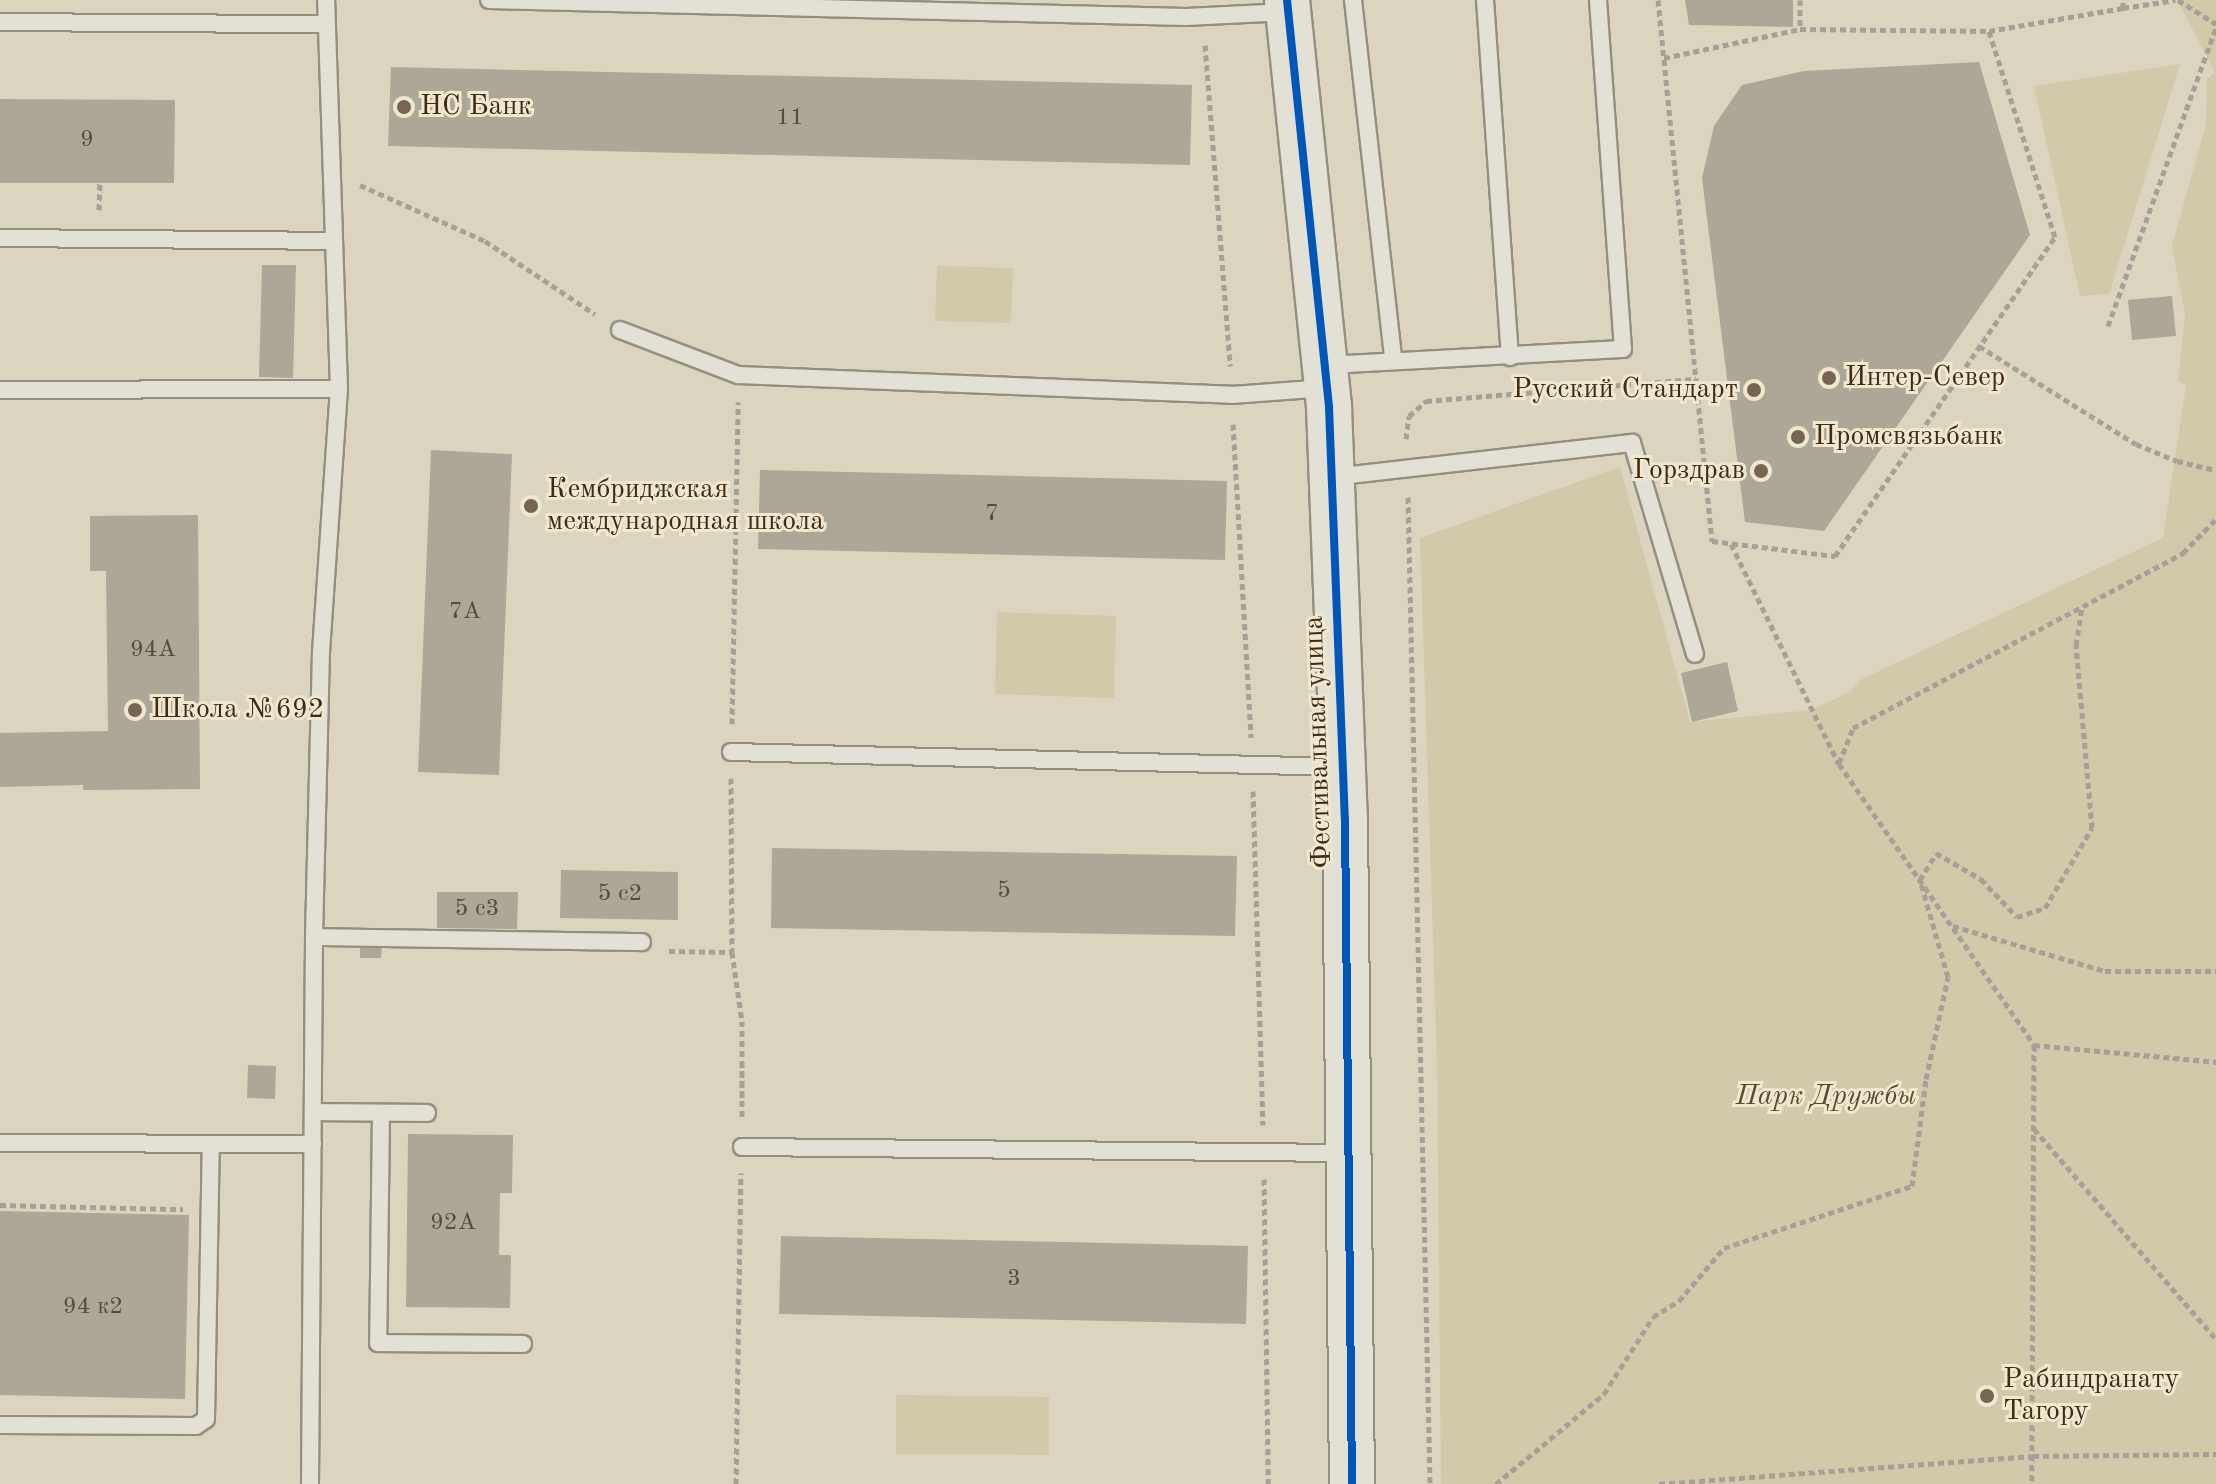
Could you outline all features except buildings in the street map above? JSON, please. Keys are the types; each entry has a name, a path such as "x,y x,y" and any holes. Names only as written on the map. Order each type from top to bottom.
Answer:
{"street":[{"name":"Фестивальная улица","path":"1287,6 1327,376 1332,477 1343,767 1352,1484"}],"lane":[{"path":"310,1484 314,937 321,652 339,389 326,0"},
{"path":"489,0 1203,17 1287,6"},
{"path":"1353,0 1393,359"},
{"path":"1485,0 1510,357"},
{"path":"620,330 738,375 1232,395 1393,359 1510,357 1623,349 1598,0"},
{"path":"0,22 325,24"},
{"path":"0,238 334,241"},
{"path":"0,390 339,389"},
{"path":"1332,477 1632,443 1695,654"},
{"path":"731,752 1343,767"},
{"path":"314,937 642,942"},
{"path":"313,1112 427,1113"},
{"path":"381,1113 378,1343 523,1344"},
{"path":"0,1143 313,1144"},
{"path":"0,1425 196,1426 206,1419 209,1410 211,1144"},
{"path":"742,1147 1350,1153"}],"path":[{"path":"1658,0 1712,541 1835,556 2055,237 1989,31"},
{"path":"1800,0 1800,29"},
{"path":"2123,0 2123,8"},
{"path":"1664,58 1800,29 1989,31 2176,0 2216,26 2108,326"},
{"path":"1203,17 1232,395 1252,765 1264,1151 1268,1484"},
{"path":"332,173 485,241 620,330"},
{"path":"1979,346 2136,444 2177,461 2216,470"},
{"path":"736,1484 742,1021 732,952 731,752 738,375"},
{"path":"1430,1484 1406,427 1415,407 1426,401 1696,379"},
{"path":"1839,764 1853,728 2183,553 2216,519"},
{"path":"1730,543 1839,764 2034,1045 2032,1484"},
{"path":"1496,1484 1604,1394 1653,1317 1679,1301 1724,1248 1912,1186 1926,1079 1948,977 1920,880 1936,853 1981,879 2017,917 2045,908 2092,828 2076,645 2082,606"},
{"path":"1952,925 2105,971 2216,971"},
{"path":"642,942 658,951 732,952"},
{"path":"2034,1045 2216,1062"},
{"path":"2034,1128 2216,1339"},
{"path":"0,1205 210,1209"},
{"path":"1659,1484 2033,1456 2216,1454"}],"green space":[{"name":"Парк Дружбы","path":"2177,0 2216,0 2216,1484 1441,1484 1437,1063 1420,538 1620,467 1690,722 1812,710 1849,692 1862,679 2163,538 2186,385 2178,381 2185,314 2172,246 2206,124 2207,79 2215,72"},
{"path":"2180,64 2109,294 2080,296 2034,86"},
{"path":"937,266 1013,268 1011,323 935,321"},
{"path":"997,612 1116,616 1114,698 995,694"},
{"path":"896,1395 1049,1397 1049,1455 896,1454"}],"cycle path":[{"path":"1287,0 1329,407 1345,819 1352,1484"}],"place":[{"name":"НС Банк","path":"404,107"},
{"name":"Интер-Север","path":"1829,378"},
{"name":"Русский Стандарт","path":"1754,390"},
{"name":"Промсвязьбанк","path":"1798,437"},
{"name":"Горздрав","path":"1761,471"},
{"name":"Кембриджская международная школа","path":"531,506"},
{"name":"Школа №692","path":"135,710"},
{"name":"Рабиндранату Тагору","path":"1987,1396"}]}
